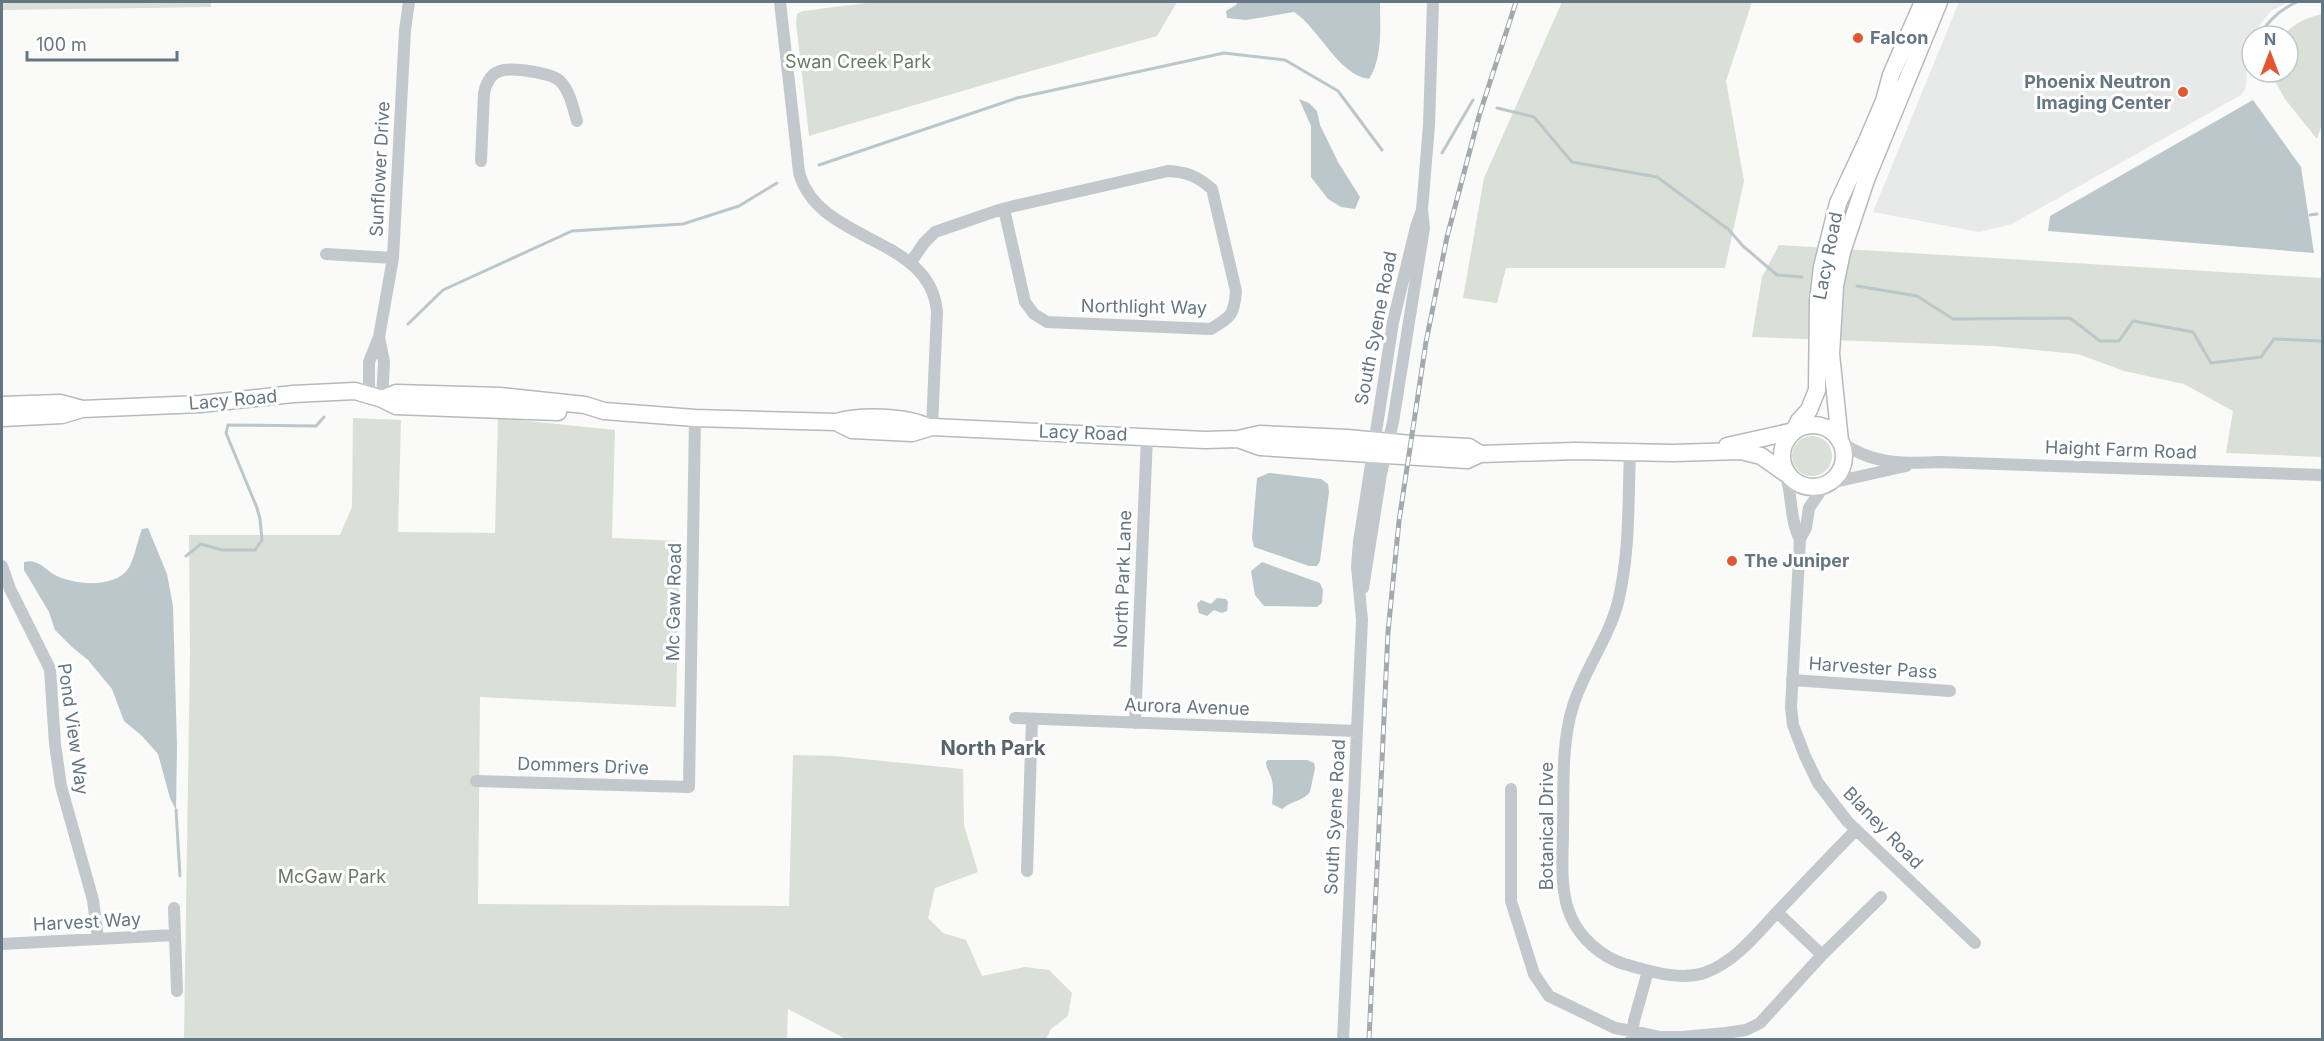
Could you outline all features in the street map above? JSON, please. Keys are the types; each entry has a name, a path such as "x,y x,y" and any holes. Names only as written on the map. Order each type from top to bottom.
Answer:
{"main road":[{"name":"Lacy Road","path":"1706,451 1794,431 1809,410 1817,390 1818,301 1822,267 1839,203 1884,101 1891,75 1923,2"},
{"name":"Lacy Road","path":"1840,441 1831,354 1835,286 1842,252 1866,180 1939,2"},
{"name":"Lacy Road","path":"2,418 62,415 82,409 219,403 293,394 355,391 396,405 584,414 604,411 695,418 836,422 852,417 916,421 930,427 1147,437 1238,439 1260,434 1380,448 1469,447 1480,454 1576,451 1741,451 1761,456 1785,473"},
{"name":"Lacy Road","path":"2,405 60,403 82,409"},
{"path":"1816,425 1833,433 1840,441 1844,458 1842,467 1827,484 1804,487 1785,473 1781,461 1782,451 1785,442 1794,431 1816,425"}],"street":[{"name":"Sunflower Drive","path":"375,397 384,362 379,337 393,258 405,30 409,2"},
{"path":"780,2 800,176 819,205 838,222 911,262 930,284 937,305 930,427"},
{"name":"South Syene Road","path":"1343,1040 1362,620 1361,597 1368,568 1380,448 1419,267 1424,228 1422,210 1429,125 1433,2"},
{"path":"481,161 484,93 487,83 500,71 510,69 552,76 566,88 577,121"},
{"name":"Northlight Way","path":"911,262 935,232 1004,209 1168,171 1189,173 1212,189 1236,291 1230,317 1211,329 1047,322 1034,314 1025,302 1004,209"},
{"path":"326,254 393,258"},
{"name":"Mc Gaw Road","path":"688,787 695,418"},
{"name":"North Park Lane","path":"1135,723 1147,437"},
{"name":"Haight Farm Road","path":"1840,441 1864,457 1876,460 2322,475"},
{"name":"Botanical Drive","path":"1630,452 1627,544 1618,603 1574,702 1568,721 1564,774 1563,883 1572,919 1591,945 1605,956 1648,971 1687,976 1703,973 1718,967 1745,946 1856,830"},
{"name":"Haight Farm Road","path":"1827,484 1919,463"},
{"name":"Blaney Road","path":"1785,473 1791,489 1794,528 1800,539"},
{"name":"Blaney Road","path":"1827,484 1809,508 1806,528 1800,539 1792,680 1793,725 1805,756 1823,790 1856,830 1975,943"},
{"name":"Pond View Way","path":"2,566 10,589 50,669 55,744 61,786 93,900 98,939"},
{"name":"Harvester Pass","path":"1792,680 1950,691"},
{"name":"Aurora Avenue","path":"1015,718 1357,731"},
{"path":"1027,872 1032,718"},
{"name":"Dommers Drive","path":"476,781 688,787"},
{"path":"1511,789 1511,901 1534,974 1548,996 1632,1035 1682,1037 1746,1030 1760,1023 1822,955 1881,897"},
{"path":"174,908 177,991"},
{"path":"1777,912 1822,955"},
{"name":"Harvest Way","path":"2,944 174,935"},
{"path":"1632,1035 1648,971"}],"shaded area":[{"path":"1238,2 1380,2 1379,51 1369,79 1358,76 1348,69 1294,12 1246,20 1227,18 1226,11"},
{"path":"1959,2 2288,2 2271,11 2260,24 2240,24 2240,84 2246,84 2241,95 2012,224 1979,232 1873,212"},
{"path":"1299,99 1309,103 1317,111 1320,125 1338,162 1360,197 1355,209 1341,207 1328,199 1311,177 1311,126"},
{"path":"2253,100 2301,167 2314,253 2048,231 2050,216"},
{"path":"1269,473 1321,479 1328,484 1329,492 1320,561 1317,566 1309,566 1254,547 1252,538 1257,478"},
{"path":"148,528 167,574 173,606 177,746 176,810 170,798 158,754 124,721 112,689 88,660 55,630 49,612 24,570 24,562 33,562 71,581 92,583 113,580 128,569 142,529"},
{"path":"1262,562 1320,583 1323,590 1322,603 1317,607 1264,606 1255,595 1251,571"},
{"path":"1217,598 1226,599 1227,611 1222,613 1214,610 1207,616 1199,613 1197,604 1201,600 1211,604"},
{"path":"1268,760 1307,760 1314,763 1310,792 1282,809 1272,804 1273,787 1266,764"}],"green space":[{"path":"2,2 211,2 211,7 2,10"},
{"name":"Swan Creek Park","path":"874,2 1177,2 1157,36 809,136 797,14 803,11"},
{"path":"1562,2 1752,2 1726,81 1744,181 1725,268 1506,268 1497,303 1463,298 1484,178"},
{"path":"2322,14 2322,124 2317,139 2285,99 2277,84 2300,84 2300,24 2298,24"},
{"path":"1779,245 2322,278 2322,457 2226,453 2233,411 2184,384 2124,371 2078,354 1993,346 1752,337 1762,277"},
{"name":"McGaw Park","path":"353,418 401,420 398,532 495,533 498,418 615,430 612,538 680,541 676,707 480,697 478,904 789,906 793,755 834,756 963,769 964,825 978,872 935,888 928,918 943,933 966,940 982,976 1025,967 1049,970 1072,993 1068,1016 1051,1029 1046,1039 846,1039 788,1009 787,1039 184,1040 190,655 189,535 340,535 352,507"},
{"path":"1812,436 1820,437 1826,442 1831,448 1831,464 1826,470 1820,475 1812,476 1804,475 1798,470 1793,464 1792,456 1793,448 1798,442 1804,437"}],"waterway":[{"path":"2267,24 2297,2"},
{"path":"819,165 1017,98 1224,53 1285,60 1338,91 1382,150"},
{"path":"1442,153 1473,100"},
{"path":"1497,108 1534,117 1572,162 1657,177 1728,229 1743,246 1777,275 1802,277"},
{"path":"408,324 443,290 572,231 683,224 739,206 777,183"},
{"path":"2310,215 2317,214"},
{"path":"1857,286 1917,296 1953,319 2070,318 2100,341 2119,341 2133,321 2193,332 2211,363 2261,357 2274,339 2322,341"},
{"path":"186,556 201,544 222,550 255,550 262,540 257,508 226,433 228,425 316,426 324,417"},
{"path":"176,810 180,876"}],"railway":[{"path":"1369,1040 1388,632 1399,521 1426,342 1447,237 1479,116 1516,2"}],"place":[{"name":"Falcon","path":"1858,38"},
{"name":"Phoenix Neutron Imaging Center","path":"2183,92"},
{"name":"The Juniper","path":"1732,561"}],"district":[{"name":"North Park","path":"993,748"}]}
